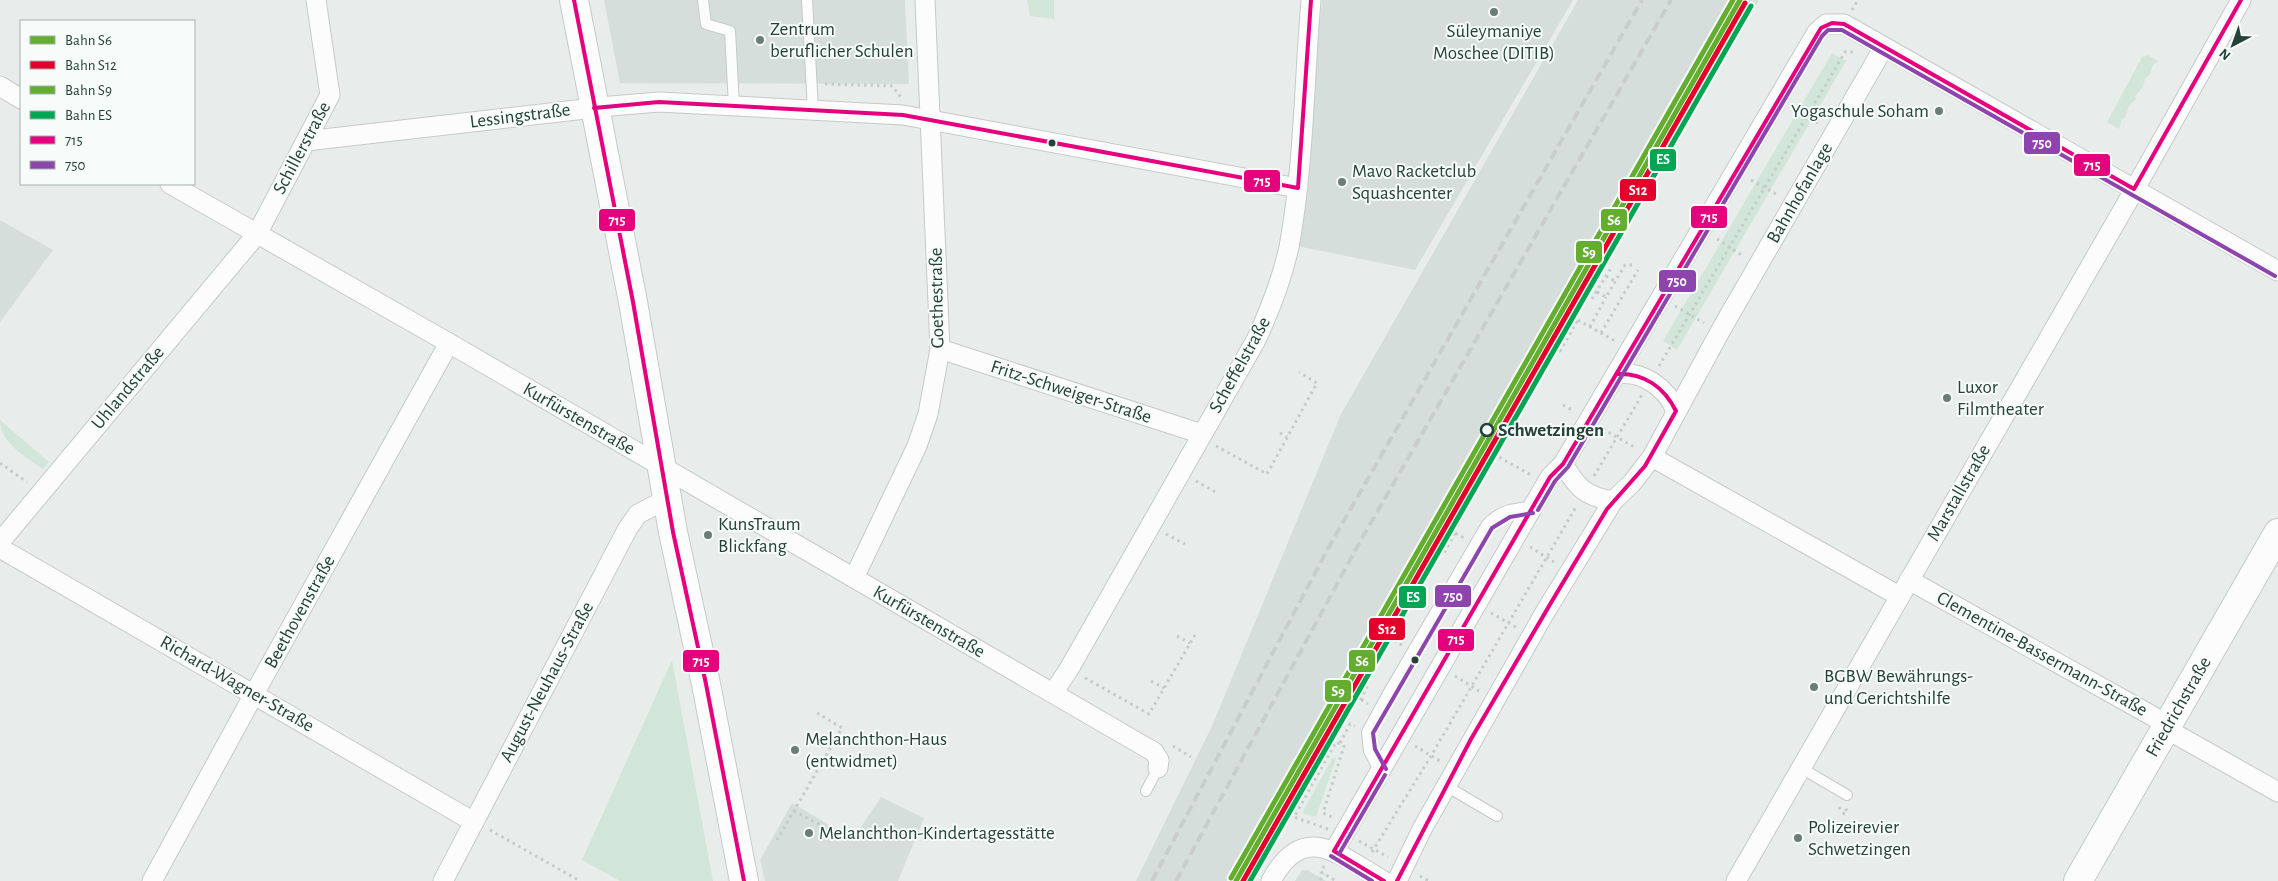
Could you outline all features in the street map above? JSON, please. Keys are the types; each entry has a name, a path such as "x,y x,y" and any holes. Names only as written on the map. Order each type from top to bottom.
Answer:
{"street":[{"name":"Schillerstraße","path":"257,234 330,95 316,0"},
{"path":"574,0 633,302 667,499 706,684 744,881"},
{"name":"Goethestraße","path":"854,578 918,446 928,414 940,349 925,0"},
{"name":"Scheffelstraße","path":"1053,693 1069,669 1256,340 1271,308 1289,247 1298,188 1311,0"},
{"name":"Marstallstraße","path":"1736,881 2241,0"},
{"path":"1334,851 1338,827 1380,772 1546,484 1563,464 1817,32 1826,24 1832,22 1844,24 2278,270"},
{"name":"Bahnhofanlage","path":"1400,874 1450,778 1531,636 1613,501 1632,483 1652,457 1676,411 1884,47"},
{"path":"0,86 20,97"},
{"name":"Lessingstraße","path":"306,141 659,102 903,115 931,122 1298,188"},
{"name":"Kurfürstenstraße","path":"172,185 449,343 1154,752 1159,760 1158,768"},
{"name":"Uhlandstraße","path":"0,542 257,234"},
{"name":"Beethovenstraße","path":"152,881 449,343"},
{"name":"Fritz-Schweiger-Straße","path":"940,349 1201,436"},
{"path":"1617,374 1627,372 1640,375 1662,389 1670,398 1676,411"},
{"name":"Clementine-Bassermann-Straße","path":"1652,457 2156,718 2177,735 2278,792"},
{"path":"1563,464 1579,488 1594,498 1613,501"},
{"name":"August-Neuhaus-Straße","path":"443,881 628,528 638,514 667,499"},
{"name":"Friedrichstraße","path":"2078,881 2278,532"},
{"name":"Richard-Wagner-Straße","path":"0,548 474,822"},
{"path":"1271,881 1281,863 1290,854 1311,847 1334,851 1384,881"}],"lane":[{"path":"703,0 706,24 730,31 734,106"},
{"path":"807,0 813,110"},
{"path":"1380,772 1369,751 1367,732 1390,690 1487,524 1497,514 1512,508 1533,508"},
{"path":"1146,791 1158,768"},
{"path":"1801,768 1847,795"},
{"path":"1450,778 1497,816"}],"path":[{"path":"1362,868 1431,756 1546,557 1845,52 1854,52 1864,36"},
{"path":"811,83 892,86 902,98 908,98"},
{"path":"1798,111 1812,119"},
{"path":"1756,183 1770,191"},
{"path":"1721,242 1735,250"},
{"path":"1590,327 1625,265 1635,265"},
{"path":"1592,299 1611,268"},
{"path":"1601,333 1638,270"},
{"path":"1606,276 1616,281"},
{"path":"1597,292 1606,297"},
{"path":"1682,310 1696,318"},
{"path":"1548,345 1560,351 1578,319 1630,350"},
{"path":"1201,436 1267,474 1317,383 1299,372"},
{"path":"1589,420 1652,457"},
{"path":"1280,433 1287,437"},
{"path":"1488,451 1546,484"},
{"path":"0,463 41,493"},
{"path":"1433,547 1444,553 1462,518"},
{"path":"1444,526 1467,540"},
{"path":"1515,538 1570,571"},
{"path":"1477,604 1531,636"},
{"path":"1384,634 1404,646"},
{"path":"1069,669 1149,714 1195,635"},
{"path":"1177,636 1190,643"},
{"path":"1440,668 1495,700"},
{"path":"1350,694 1359,699 1368,685 1358,679"},
{"path":"1152,681 1164,688"},
{"path":"778,840 842,728 814,711"},
{"path":"1340,743 1347,729"},
{"path":"1400,738 1431,756 1450,778"},
{"path":"1322,827 1294,817 1336,742 1340,743"},
{"path":"1340,743 1344,746 1323,813 1332,816 1338,827 1374,849 1400,874"},
{"path":"1840,808 1844,814 1847,812 1846,808"},
{"path":"794,811 830,830"},
{"path":"474,822 580,881"},
{"path":"1320,880 1324,874"}],"shaded area":[{"name":"Zentrum beruflicher Schulen","path":"604,0 905,0 909,84 620,83"},
{"path":"1322,0 1573,0 1415,270 1297,246"},
{"path":"1578,0 1759,0 1508,417 1245,881 1136,881 1212,726 1341,414"},
{"path":"0,220 53,250 0,322"},
{"name":"Melanchthon-Kindertagesstätte","path":"881,797 924,818 898,881 765,881 760,860 792,803 853,839"},
{"path":"1302,870 1307,870 1326,881 1295,881"}],"green space":[{"path":"1027,0 1054,0 1054,19 1030,16"},
{"path":"1748,0 1759,0 1719,70 1712,66"},
{"path":"1832,53 1846,61 1677,350 1663,341"},
{"path":"2148,55 2158,61 2153,65 2149,76 2146,77 2142,88 2135,96 2136,99 2129,106 2119,129 2107,122 2142,57"},
{"path":"0,420 49,462 43,469 15,449 4,436"},
{"path":"672,660 713,881 620,881 582,860"},
{"path":"1333,757 1336,759 1316,817 1302,813"}],"railway":[{"path":"1152,881 1330,545 1642,0"},
{"path":"1176,881 1361,540 1671,0"}],"rail line":[{"name":"S9","path":"1231,878 1733,0"},
{"name":"S6","path":"1236,881 1740,0"},
{"name":"S12","path":"1243,881 1745,3"},
{"name":"ES","path":"1250,881 1751,6"}],"transit line":[{"name":"715","path":"574,0 633,302 673,532 706,684 744,881"},
{"name":"715","path":"594,108 659,102 903,115 1298,188 1311,0"},
{"name":"715","path":"1384,881 1334,851 1550,477 1563,464 1821,28 1832,23 1844,24 2134,189 2241,0"},
{"name":"750","path":"1538,510 1555,481 1568,467 1822,36 1828,30 1842,30 2275,276"},
{"name":"715","path":"1397,881 1471,739 1552,601 1607,509 1645,466 1676,411 1666,395 1652,383 1636,376 1617,374"},
{"name":"750","path":"1386,769 1375,749 1373,733 1492,528 1510,517 1533,513"},
{"name":"750","path":"1339,854 1385,775"},
{"name":"750","path":"1331,856 1372,881"}],"place":[{"name":"Süleymaniye Moschee (DITIB)","path":"1494,12"},
{"name":"Zentrum beruflicher Schulen","path":"760,40"},
{"name":"Yogaschule Soham","path":"1939,111"},
{"name":"Mavo Racketclub Squashcenter","path":"1342,182"},
{"name":"Luxor Filmtheater","path":"1947,398"},
{"name":"Schwetzingen","path":"1487,430"},
{"name":"KunsTraum Blickfang","path":"708,535"},
{"name":"BGBW Bewährungs- und Gerichtshilfe","path":"1814,687"},
{"name":"Melanchthon-Haus (entwidmet)","path":"795,750"},
{"name":"Melanchthon-Kindertagesstätte","path":"809,833"},
{"name":"Polizeirevier Schwetzingen","path":"1798,838"}]}
